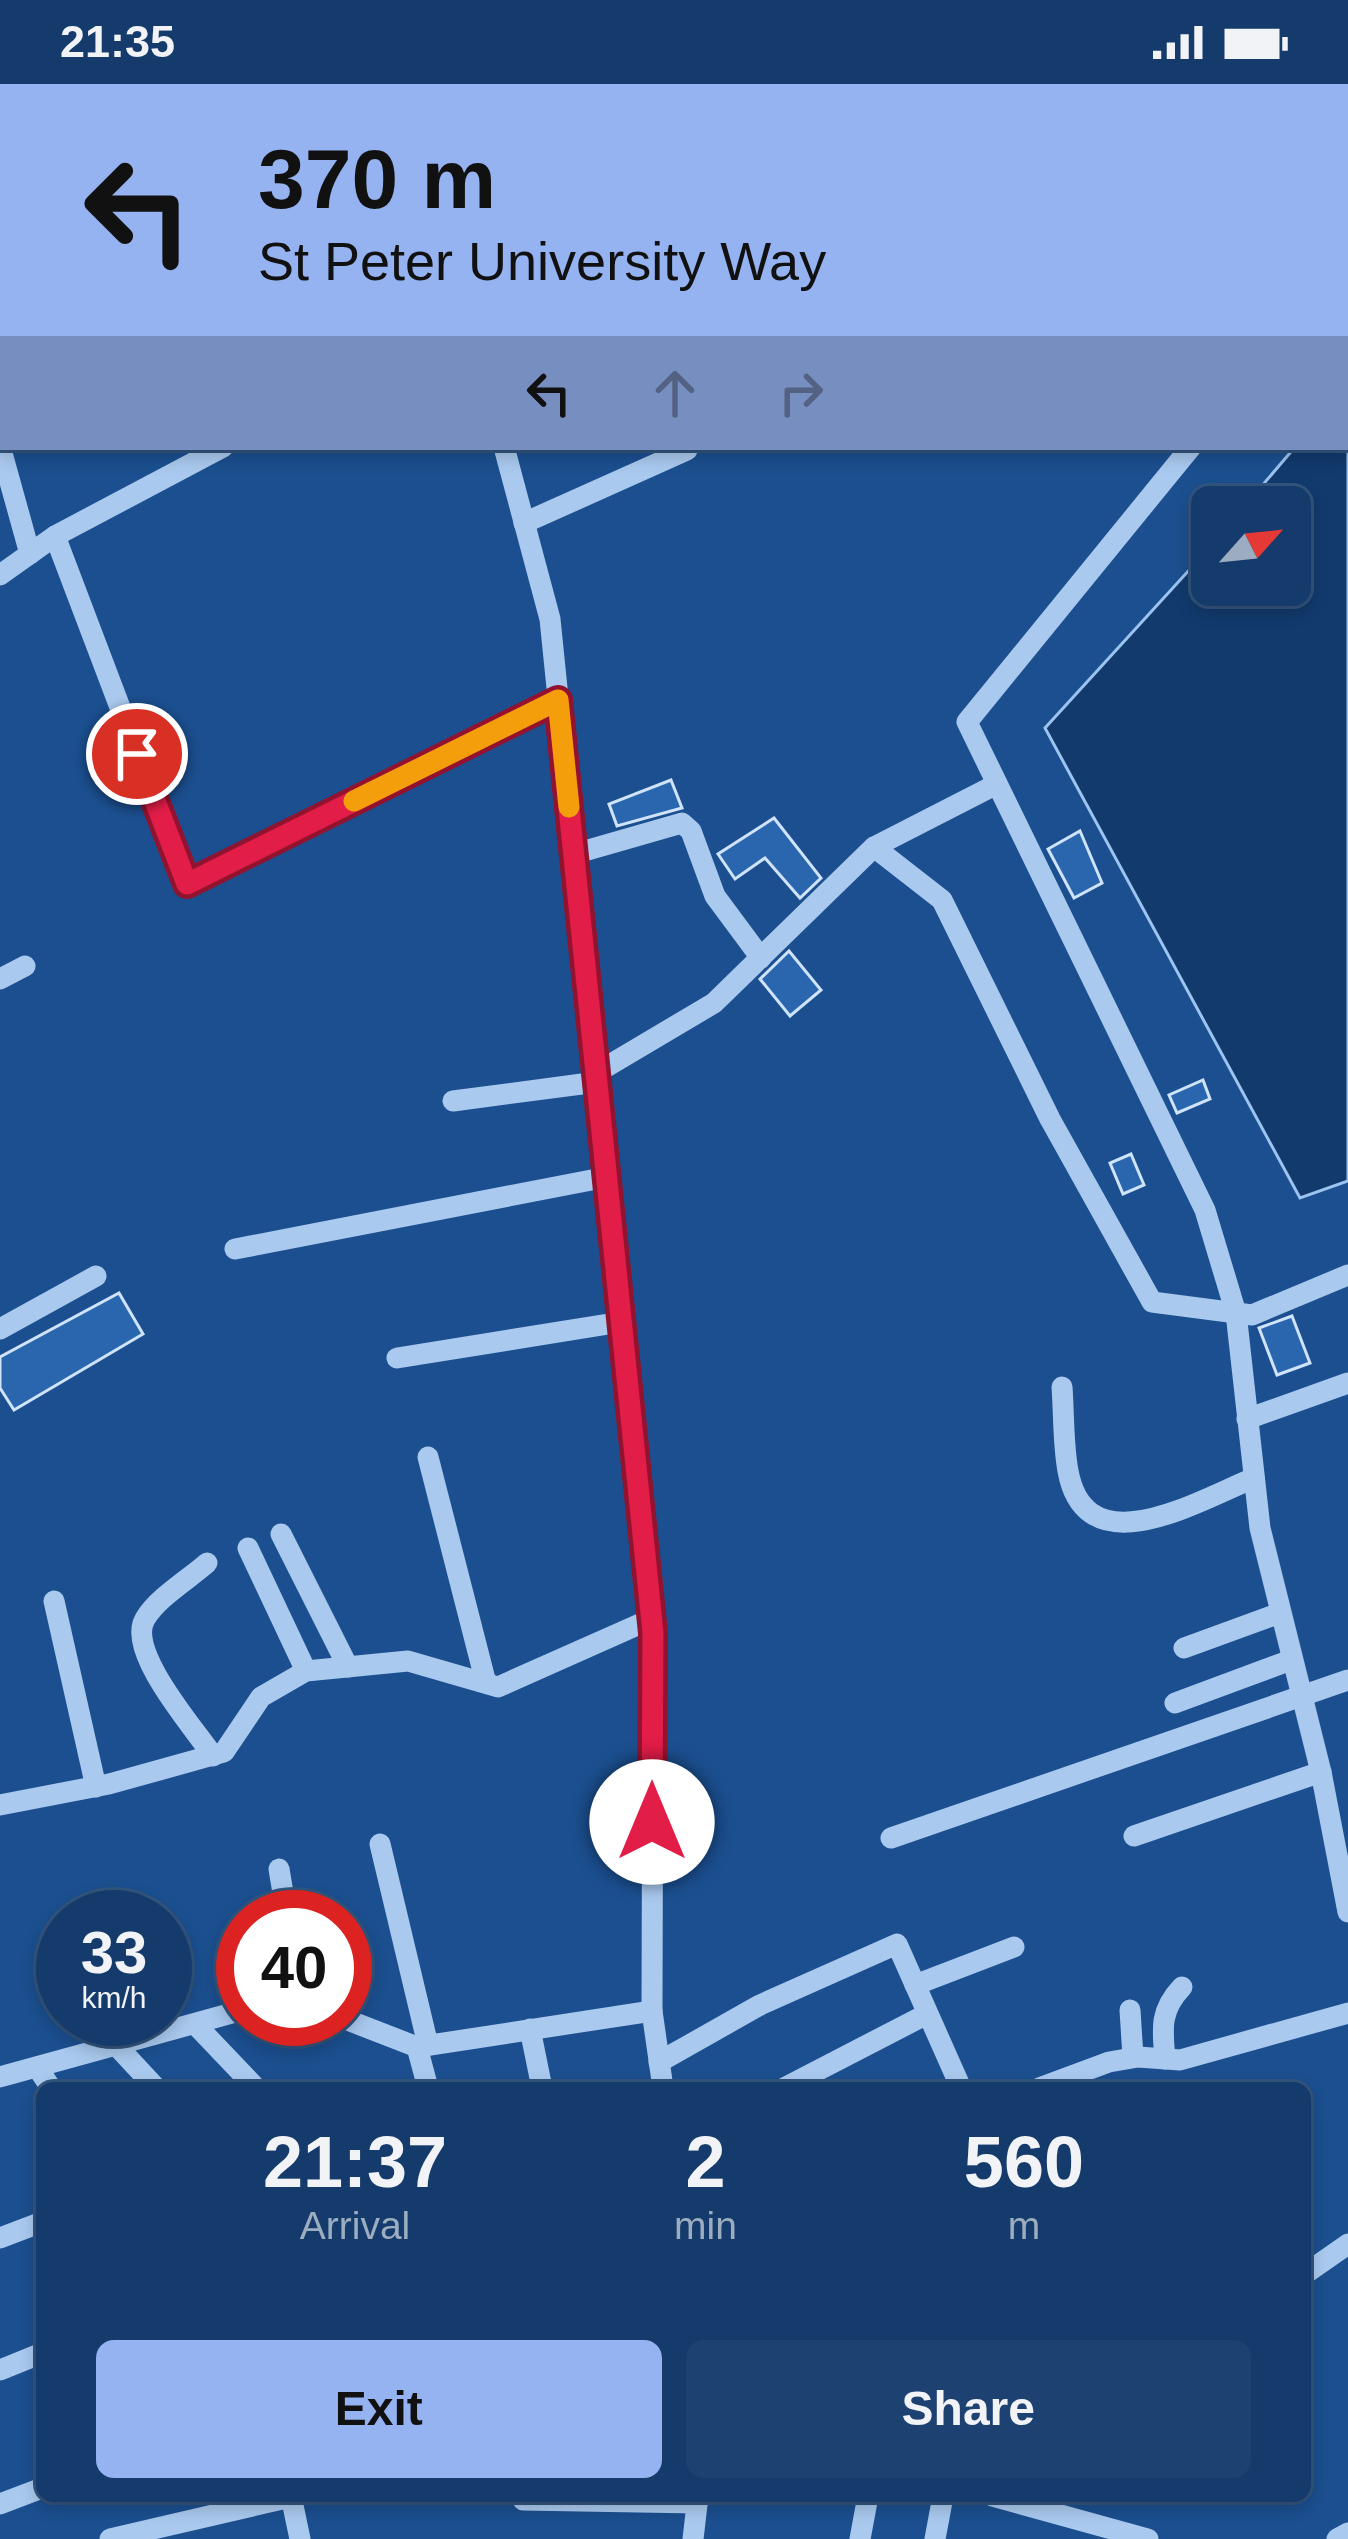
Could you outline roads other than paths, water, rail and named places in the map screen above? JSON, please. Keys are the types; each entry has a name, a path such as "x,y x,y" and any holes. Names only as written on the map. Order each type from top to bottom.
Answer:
{"street":[{"path":"1,450 30,554"},
{"path":"0,575 56,536 217,450"},
{"path":"505,450 550,619 651,1618 652,2011 662,2082"},
{"path":"524,523 687,450"},
{"path":"1190,450 967,722 1205,1210 1236,1313 1254,1478 1348,1912"},
{"path":"56,536 187,884 558,700"},
{"path":"453,1101 597,1078 715,1003 874,848 998,784"},
{"path":"574,854 682,823 691,831 715,896 761,958"},
{"path":"874,848 942,900 1050,1119 1152,1302 1252,1315 1348,1275"},
{"path":"0,979 25,966"},
{"path":"235,1249 607,1177"},
{"path":"2,1322 96,1276"},
{"path":"397,1358 621,1322"},
{"path":"1247,1419 1348,1383"},
{"path":"1062,1387 1068,1472 1075,1494 1094,1518 1118,1525 1145,1522 1254,1478"},
{"path":"428,1457 486,1683"},
{"path":"281,1534 348,1666"},
{"path":"248,1549 306,1671"},
{"path":"207,1563 146,1616 140,1633 146,1658 213,1756"},
{"path":"54,1601 96,1787"},
{"path":"1184,1648 1280,1613"},
{"path":"0,1805 96,1787 224,1752 261,1697 306,1671 408,1661 498,1687 651,1618"},
{"path":"1175,1702 1291,1660"},
{"path":"891,1838 1348,1680"},
{"path":"1134,1836 1321,1772"},
{"path":"1325,1807 1348,1799"},
{"path":"380,1844 427,2082"},
{"path":"279,1869 282,1890"},
{"path":"659,2062 760,2005 897,1944 958,2082"},
{"path":"915,1985 1014,1947"},
{"path":"1165,2059 1161,2023 1166,2003 1182,1987"},
{"path":"1130,2009 1133,2057"},
{"path":"372,2028 423,2046 652,2011"},
{"path":"1057,2082 1133,2057 1180,2060 1348,2013"},
{"path":"796,2082 927,2014"},
{"path":"192,2025 216,2018"},
{"path":"196,2024 250,2082"},
{"path":"530,2029 541,2082"},
{"path":"0,2077 112,2046"},
{"path":"117,2046 150,2082"},
{"path":"37,2067 47,2082"},
{"path":"0,2238 36,2224"},
{"path":"1311,2270 1348,2244"},
{"path":"0,2370 36,2355"},
{"path":"0,2504 36,2490"},
{"path":"110,2539 179,2531 275,2502"},
{"path":"292,2502 300,2539"},
{"path":"693,2539 697,2502"},
{"path":"860,2539 867,2502"},
{"path":"935,2539 942,2502"},
{"path":"1014,2502 1148,2539"},
{"path":"1337,2539 1348,2533"}],"water":[{"path":"1292,450 1348,450 1348,1181 1300,1198 1045,728 1191,568 1191,606 1311,606 1311,486 1262,486"}]}
